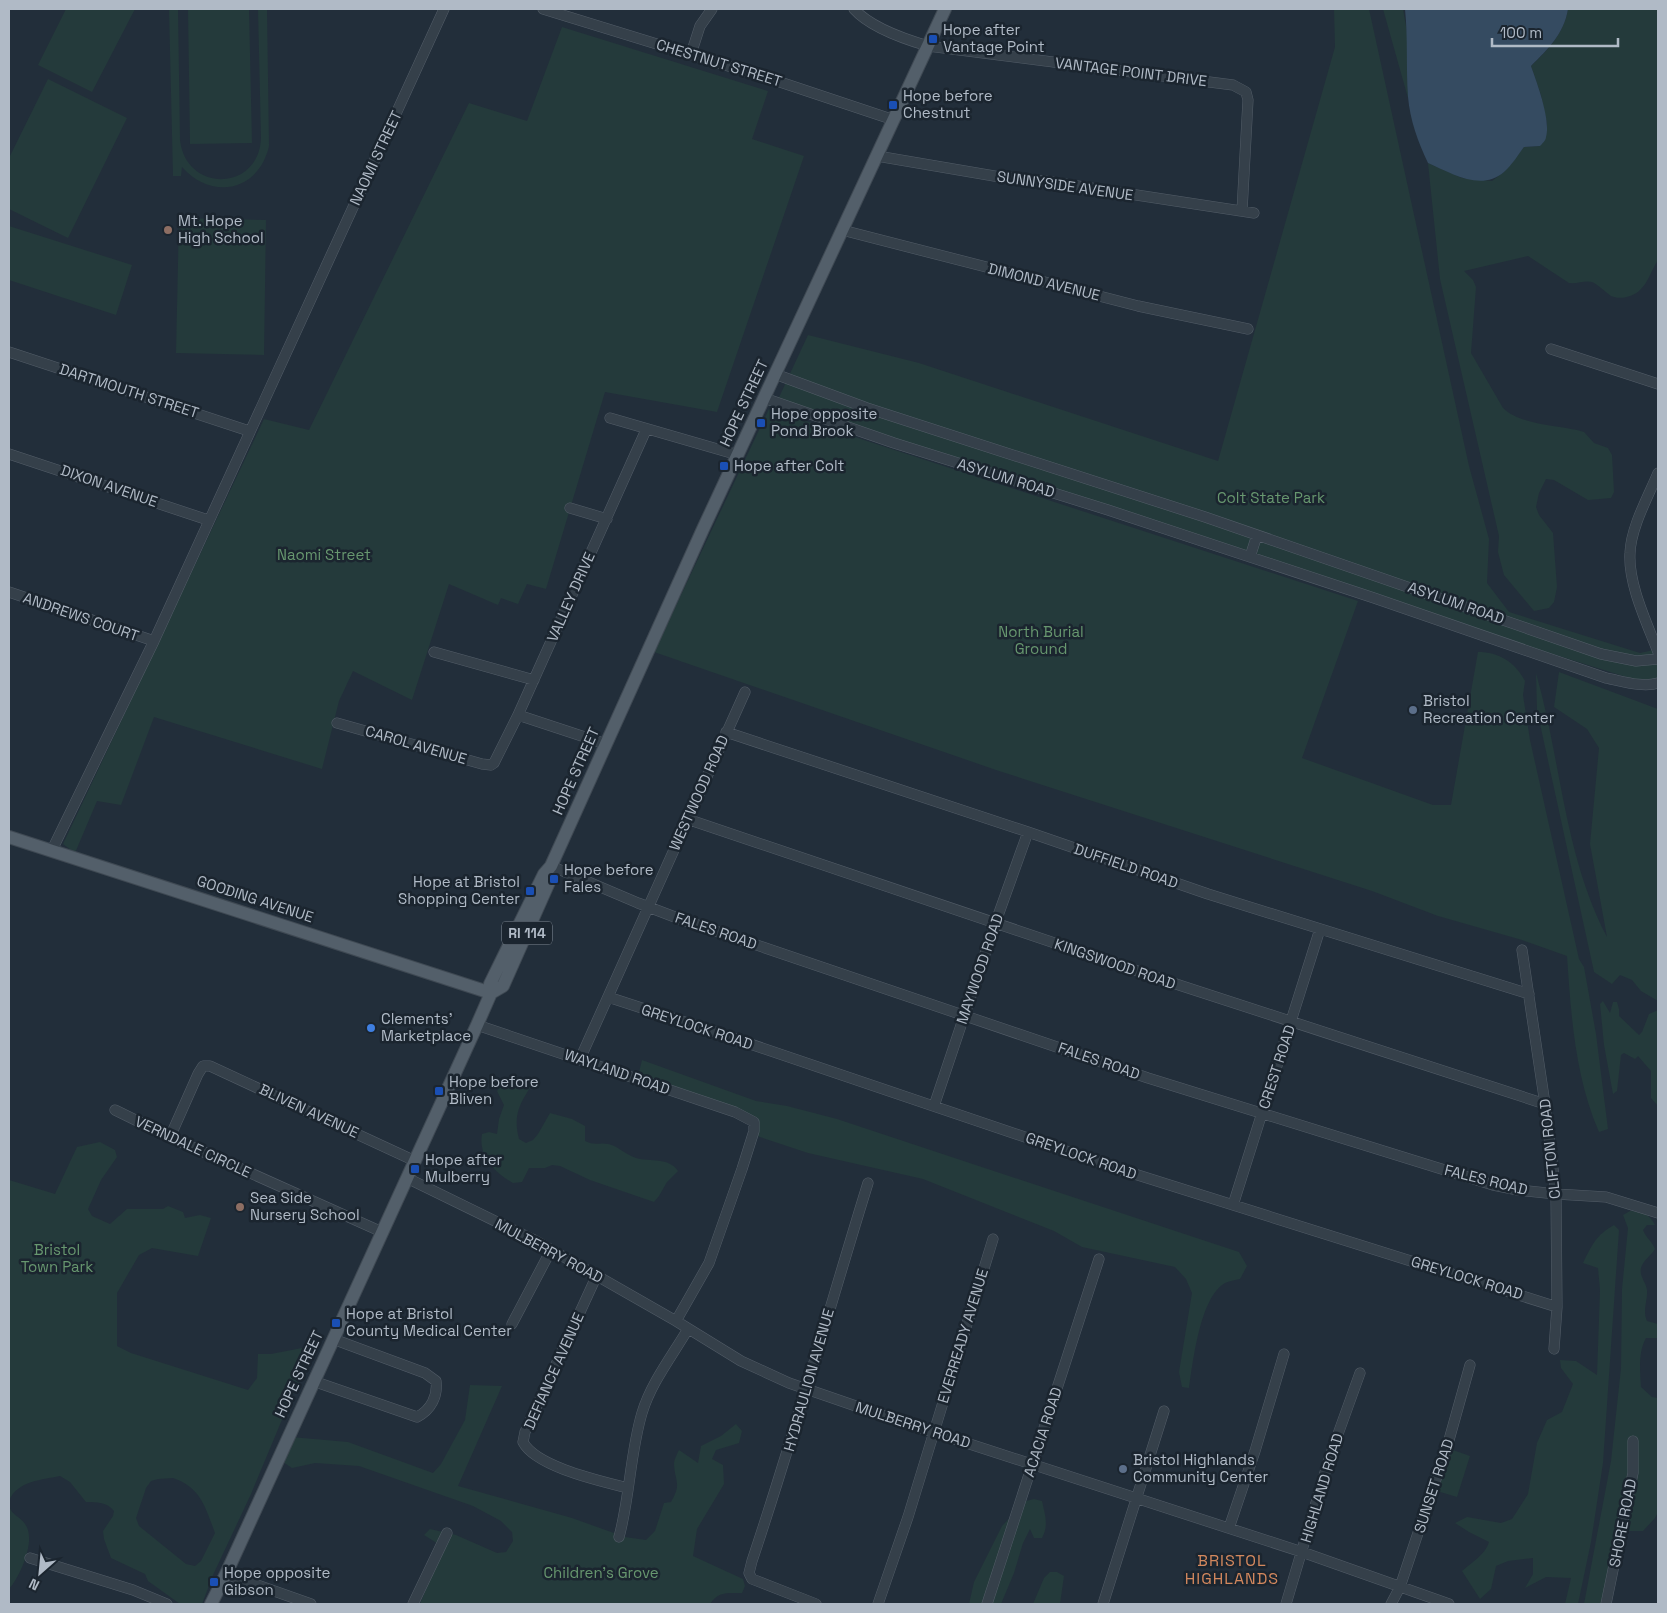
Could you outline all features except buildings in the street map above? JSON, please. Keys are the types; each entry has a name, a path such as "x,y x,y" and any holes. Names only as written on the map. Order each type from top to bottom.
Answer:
{"main road":[{"name":"HOPE STREET","path":"211,1604 491,994 503,986 551,877 551,866 606,744 775,374 945,9"},
{"name":"GOODING AVENUE","path":"9,837 491,994"}],"street":[{"name":"NAOMI STREET","path":"52,850 154,641 444,9"},
{"name":"CHESTNUT STREET","path":"543,9 780,82 894,120"},
{"path":"691,54 700,26 712,9"},
{"name":"VANTAGE POINT DRIVE","path":"854,9 863,18 906,40 928,46 1233,85 1244,90 1248,100 1242,211"},
{"name":"SUNNYSIDE AVENUE","path":"877,156 1000,177 1044,181 1254,213"},
{"name":"DIMOND AVENUE","path":"842,230 1138,306 1248,329"},
{"path":"1551,349 1658,384"},
{"name":"DARTMOUTH STREET","path":"9,352 249,431"},
{"name":"ASYLUM ROAD","path":"775,374 867,408 1257,534 1606,655 1636,661 1658,659"},
{"name":"ASYLUM ROAD","path":"764,398 894,443 1106,509 1374,598 1606,678 1637,684 1658,683"},
{"path":"610,418 738,456"},
{"name":"VALLEY DRIVE","path":"494,763 534,680 646,430"},
{"name":"DIXON AVENUE","path":"9,454 208,520"},
{"path":"1658,473 1638,521 1630,551 1633,578 1658,652"},
{"path":"570,508 606,519"},
{"path":"1250,557 1257,534"},
{"name":"ANDREWS COURT","path":"9,592 154,641"},
{"path":"434,652 534,680"},
{"name":"WESTWOOD ROAD","path":"580,1059 745,692"},
{"path":"518,715 606,744"},
{"name":"CAROL AVENUE","path":"337,723 482,764 491,765 494,763"},
{"name":"DUFFIELD ROAD","path":"726,732 1208,894 1528,994"},
{"name":"KINGSWOOD ROAD","path":"687,819 995,924 1545,1104"},
{"name":"MAYWOOD ROAD","path":"934,1106 1028,832"},
{"name":"FALES ROAD","path":"551,866 649,907 1148,1078 1262,1114 1479,1181 1518,1190 1606,1196 1658,1213"},
{"name":"CREST ROAD","path":"1233,1205 1320,929"},
{"name":"CLIFTON ROAD","path":"1522,950 1545,1104 1556,1194 1557,1307 1554,1349"},
{"name":"GREYLOCK ROAD","path":"608,997 1125,1171 1557,1307"},
{"name":"WAYLAND ROAD","path":"477,1025 751,1119 754,1124 742,1169 709,1263 676,1321"},
{"name":"BLIVEN AVENUE","path":"170,1137 203,1066 214,1067 414,1161"},
{"name":"VERNDALE CIRCLE","path":"115,1110 170,1137 382,1232"},
{"name":"MULBERRY ROAD","path":"406,1178 597,1275 741,1361 765,1373 933,1432 1302,1552 1449,1604"},
{"name":"HYDRAULION AVENUE","path":"816,1604 766,1586 750,1576 752,1561 807,1389 828,1311 868,1183"},
{"name":"EVERREADY AVENUE","path":"878,1604 908,1517 993,1239"},
{"path":"512,1324 550,1250"},
{"name":"ACACIA ROAD","path":"987,1604 1099,1259"},
{"name":"DEFIANCE AVENUE","path":"597,1275 529,1423 523,1442 536,1457 559,1467 628,1488"},
{"path":"619,1537 625,1514 642,1413 658,1379 688,1330"},
{"path":"313,1381 417,1417 425,1413 435,1398 437,1391 436,1381 425,1373 333,1339"},
{"path":"1229,1528 1255,1451 1284,1354"},
{"name":"SUNSET ROAD","path":"1392,1604 1400,1587 1449,1440 1470,1365"},
{"name":"HIGHLAND ROAD","path":"1286,1604 1330,1459 1360,1373"},
{"path":"1103,1604 1164,1411"},
{"name":"SHORE ROAD","path":"1606,1604 1632,1473 1633,1441"},
{"path":"413,1604 447,1533"},
{"path":"30,1558 133,1590 167,1604"},
{"path":"226,1574 311,1604"}],"green space":[{"path":"66,9 135,9 92,92 38,65"},
{"path":"169,9 178,9 180,140 185,157 195,170 208,177 222,179 236,176 248,169 257,156 261,138 258,9 267,9 269,146 264,161 255,173 245,181 233,186 220,187 207,184 194,178 182,167 181,176 173,176"},
{"path":"188,9 249,9 252,143 190,144"},
{"name":"Colt State Park","path":"1334,9 1369,9 1469,466 1489,539 1487,583 1509,612 1640,653 1658,649 1658,687 775,406 808,335 919,363 1218,461 1335,47"},
{"path":"1383,9 1403,9 1407,32 1408,98"},
{"path":"1568,9 1658,9 1658,260 1643,287 1634,294 1622,298 1611,296 1592,282 1569,283 1528,256 1464,271 1473,280 1476,287 1471,353 1503,408 1527,421 1584,432 1594,443 1608,448 1612,455 1614,492 1611,498 1588,500 1554,480 1546,479 1539,493 1536,507 1539,515 1553,533 1557,587 1554,602 1549,608 1534,611 1504,575 1498,552 1499,536 1440,279 1428,163 1462,178 1492,181 1505,171 1524,147 1540,146 1547,124 1541,95 1531,66 1559,33"},
{"name":"Naomi Street","path":"562,27 768,91 752,139 804,156 717,412 605,392 546,589 527,584 518,604 501,598 498,605 449,584 412,700 353,671 339,701 322,769 154,717 121,805 97,801 75,853 63,844 264,419 309,430 469,103 527,121"},
{"path":"48,79 127,118 68,238 9,209 9,158"},
{"path":"179,218 266,220 264,355 176,353"},
{"path":"9,226 132,265 116,315 9,280"},
{"name":"North Burial Ground","path":"769,409 1358,601 1302,758 1433,805 1451,805 1478,652 1499,656 1511,663 1525,681 1523,695 1530,740 1579,959 1584,967 1596,1034 1608,1129 1599,1132 1584,1090 1575,1046 1567,956 1522,940 1438,916 1372,891 999,771 654,652"},
{"path":"1559,672 1658,709 1658,1001 1641,991 1632,980 1620,975 1612,984 1594,972 1537,710 1536,673 1552,739 1572,840 1581,873 1607,937 1590,844 1599,748 1587,729 1554,707"},
{"path":"1603,1001 1610,1013 1613,1002 1617,1002 1619,1016 1639,1035 1649,1014 1658,1010 1658,1106 1651,1098 1651,1071 1638,1056 1635,1059 1624,1053 1621,1055 1617,1091 1613,1094 1604,1045 1600,1004"},
{"path":"642,1060 756,1101 787,1106 837,1119 1239,1252 1247,1266 1240,1279 1225,1283 1216,1290 1209,1302 1199,1331 1189,1388 1182,1387 1179,1372 1192,1293 1186,1279 1175,1267 1082,1247 1054,1231 923,1179 808,1153 757,1136 758,1118 638,1076"},
{"path":"525,1082 532,1085 518,1110 517,1131 519,1139 526,1143 533,1140 550,1113 572,1119 585,1126 585,1141 612,1145 636,1158 670,1164 678,1171 667,1182 654,1202 590,1180 560,1166 552,1165 545,1168 529,1168 522,1182 513,1183 500,1174 490,1163 481,1142 482,1134 489,1132 497,1134 499,1119 504,1105 497,1091 502,1085"},
{"name":"Bristol Town Park","path":"100,1142 115,1150 117,1157 101,1180 88,1209 92,1216 110,1224 127,1209 163,1209 168,1206 183,1212 185,1218 200,1215 211,1218 198,1256 152,1248 139,1255 117,1293 117,1346 131,1353 248,1390 257,1378 258,1354 271,1354 302,1348 313,1357 291,1398 202,1604 180,1604 148,1581 145,1574 111,1558 103,1531 113,1516 114,1511 105,1504 86,1502 70,1482 60,1476 30,1482 18,1489 9,1501 9,1180 55,1194 77,1147","holes":["173,1478 190,1487 201,1500 215,1533 201,1561 195,1566 186,1564 139,1526 136,1518 146,1488 151,1481"]},
{"path":"1630,1211 1645,1214 1651,1218 1655,1225 1647,1225 1643,1230 1655,1249 1643,1263 1641,1271 1647,1290 1645,1309 1647,1321 1658,1324 1658,1338 1646,1338 1643,1343 1640,1368 1641,1387 1652,1397 1658,1398 1658,1512 1643,1531 1616,1531 1610,1555 1604,1604 1584,1604 1611,1461 1621,1368 1622,1289 1628,1228 1623,1215"},
{"path":"1614,1225 1619,1230 1603,1463 1591,1542 1578,1604 1565,1604 1571,1578 1546,1577 1525,1588 1533,1574 1533,1558 1508,1561 1496,1566 1491,1589 1480,1599 1462,1571 1482,1554 1489,1542 1455,1523 1467,1517 1501,1523 1512,1519 1528,1494 1537,1443 1547,1420 1562,1412 1573,1384 1561,1368 1560,1360 1576,1361 1597,1375 1600,1290 1598,1268 1583,1263 1599,1237"},
{"name":"Children's Grove","path":"470,1385 502,1386 458,1486 572,1518 625,1537 646,1540 655,1531 664,1503 671,1502 676,1491 677,1483 674,1464 679,1450 698,1463 701,1446 721,1436 736,1424 742,1431 739,1443 716,1450 712,1459 723,1465 724,1484 697,1529 693,1556 743,1579 745,1586 742,1593 720,1595 710,1604 420,1604 443,1547 424,1535 430,1529 456,1535 497,1553 506,1552 513,1541 512,1532 501,1521 473,1506 359,1466 315,1463 292,1468 283,1462 291,1437 348,1442 433,1473 441,1464 465,1420"},
{"path":"1450,1449 1470,1456 1457,1497 1437,1491"},
{"path":"1034,1499 1042,1501 1046,1520 1042,1538 1034,1538 1030,1529 1001,1604 969,1604 974,1582 1002,1526 1026,1501"},
{"path":"9,1504 11,1511 25,1524 29,1539 26,1558 18,1576 9,1589"},
{"path":"1050,1572 1057,1572 1064,1576 1060,1604 1033,1604 1044,1578"}],"water":[{"path":"1405,9 1568,9 1559,34 1531,66 1547,121 1544,142 1540,146 1524,147 1504,172 1495,178 1486,180 1466,179 1428,163 1415,131 1409,106"}],"place":[{"name":"Hope after Vantage Point","path":"933,39"},
{"name":"Hope before Chestnut","path":"893,105"},
{"name":"Mt. Hope High School","path":"168,230"},
{"name":"Hope opposite Pond Brook","path":"761,423"},
{"name":"Hope after Colt","path":"724,466"},
{"name":"Bristol Recreation Center","path":"1413,710"},
{"name":"Hope before Fales","path":"554,879"},
{"name":"Hope at Bristol Shopping Center","path":"530,891"},
{"name":"Clements' Marketplace","path":"371,1028"},
{"name":"Hope before Bliven","path":"439,1091"},
{"name":"Hope after Mulberry","path":"415,1169"},
{"name":"Sea Side Nursery School","path":"240,1207"},
{"name":"Hope at Bristol County Medical Center","path":"336,1323"},
{"name":"Bristol Highlands Community Center","path":"1123,1469"},
{"name":"Hope opposite Gibson","path":"214,1582"}],"district":[{"name":"BRISTOL HIGHLANDS","path":"1232,1569"}]}
